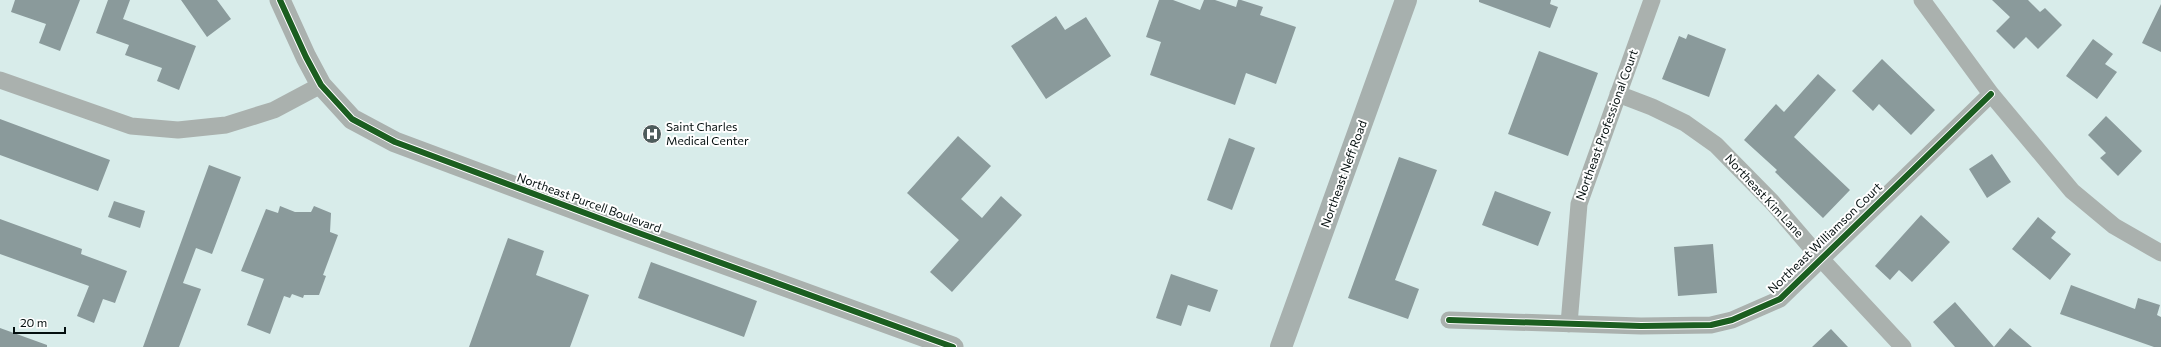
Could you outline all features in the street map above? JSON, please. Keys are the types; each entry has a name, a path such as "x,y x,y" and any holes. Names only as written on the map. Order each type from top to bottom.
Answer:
{"main road":[{"name":"Northeast Neff Road","path":"1281,347 1406,0"}],"street":[{"name":"Northeast Purcell Boulevard","path":"280,0 306,57 321,85 352,119 395,142 636,232 953,347"},
{"name":"Northeast Professional Court","path":"1569,324 1578,204 1652,0"},
{"path":"1922,0 1991,94 2072,191 2114,226 2161,252"},
{"path":"0,80 132,126 178,130 233,123 274,110 321,85"},
{"name":"Northeast Kim Lane","path":"1618,94 1652,107 1685,123 1716,145 1772,202 1821,259 1902,347"},
{"name":"Northeast Williamson Court","path":"1449,320 1569,324 1711,325 1732,320 1780,300 1991,94"}],"building":[{"path":"15,0 80,0 60,51 39,43 46,24 11,12"},
{"path":"108,0 130,0 123,19 196,46 179,90 157,81 162,68 125,55 129,45 96,33"},
{"path":"181,0 217,0 231,19 207,37"},
{"path":"1159,0 1173,0 1200,10 1204,0 1215,0 1236,7 1238,0 1241,0 1263,7 1260,15 1296,27 1276,84 1246,73 1235,105 1150,75 1161,42 1146,37"},
{"path":"1479,0 1551,0 1550,4 1558,7 1550,28 1479,2"},
{"path":"1992,0 2028,0 2040,12 2045,8 2062,25 2038,49 2026,37 2014,49 1996,31 2010,17"},
{"path":"2161,4 2161,52 2142,43"},
{"path":"1056,16 1065,30 1086,17 1111,56 1046,99 1011,46"},
{"path":"1688,34 1726,49 1709,97 1662,79 1679,36 1686,39"},
{"path":"2093,39 2113,54 2105,64 2117,72 2097,99 2066,76"},
{"path":"1539,51 1598,73 1568,156 1508,134"},
{"path":"1882,59 1935,110 1911,135 1879,104 1873,111 1852,91"},
{"path":"1818,74 1836,90 1794,137 1850,190 1823,218 1775,172 1777,170 1744,140 1776,104 1784,112"},
{"path":"2106,116 2142,151 2118,176 2100,158 2106,153 2088,135"},
{"path":"0,119 110,160 98,191 0,155"},
{"path":"958,136 991,166 961,199 982,218 1001,196 1022,215 952,292 930,272 959,240 907,193"},
{"path":"1229,138 1255,148 1232,210 1207,200"},
{"path":"1992,154 2011,182 1987,198 1969,169"},
{"path":"1399,157 1437,170 1395,280 1419,289 1408,319 1348,298"},
{"path":"209,165 241,177 212,254 196,248 183,283 201,289 179,347 143,347"},
{"path":"1495,191 1551,212 1538,246 1482,225"},
{"path":"114,201 145,211 140,228 108,217"},
{"path":"280,206 295,212 311,212 314,206 331,213 330,232 338,235 323,275 326,276 319,295 304,295 303,298 292,294 290,298 284,296 270,334 247,325 264,279 241,271 266,209 278,213"},
{"path":"1921,215 1950,242 1912,282 1899,270 1890,280 1875,266"},
{"path":"2038,217 2056,232 2051,238 2071,254 2050,280 2012,249"},
{"path":"0,219 82,249 81,254 127,271 115,303 103,299 94,323 77,316 89,286 0,254"},
{"path":"508,238 544,251 536,275 589,295 570,347 469,347"},
{"path":"1713,244 1717,293 1678,296 1674,247"},
{"path":"651,262 757,301 744,337 638,298"},
{"path":"1171,274 1218,290 1210,312 1188,305 1181,326 1156,318"},
{"path":"2071,285 2135,309 2138,298 2160,305 2157,315 2161,317 2161,347 2154,347 2060,314"},
{"path":"1955,302 1994,347 1955,347 1933,322"},
{"path":"0,328 47,345 47,347 0,347"},
{"path":"2010,328 2032,347 1994,347"},
{"path":"1831,329 1848,347 1812,347"}],"cycle path":[{"path":"280,0 306,57 321,85 352,119 395,142 636,232 953,347"},
{"path":"1449,320 1641,326 1711,325 1732,320 1780,299 1991,94"}],"place":[{"name":"Saint Charles Medical Center","path":"652,134"}]}
